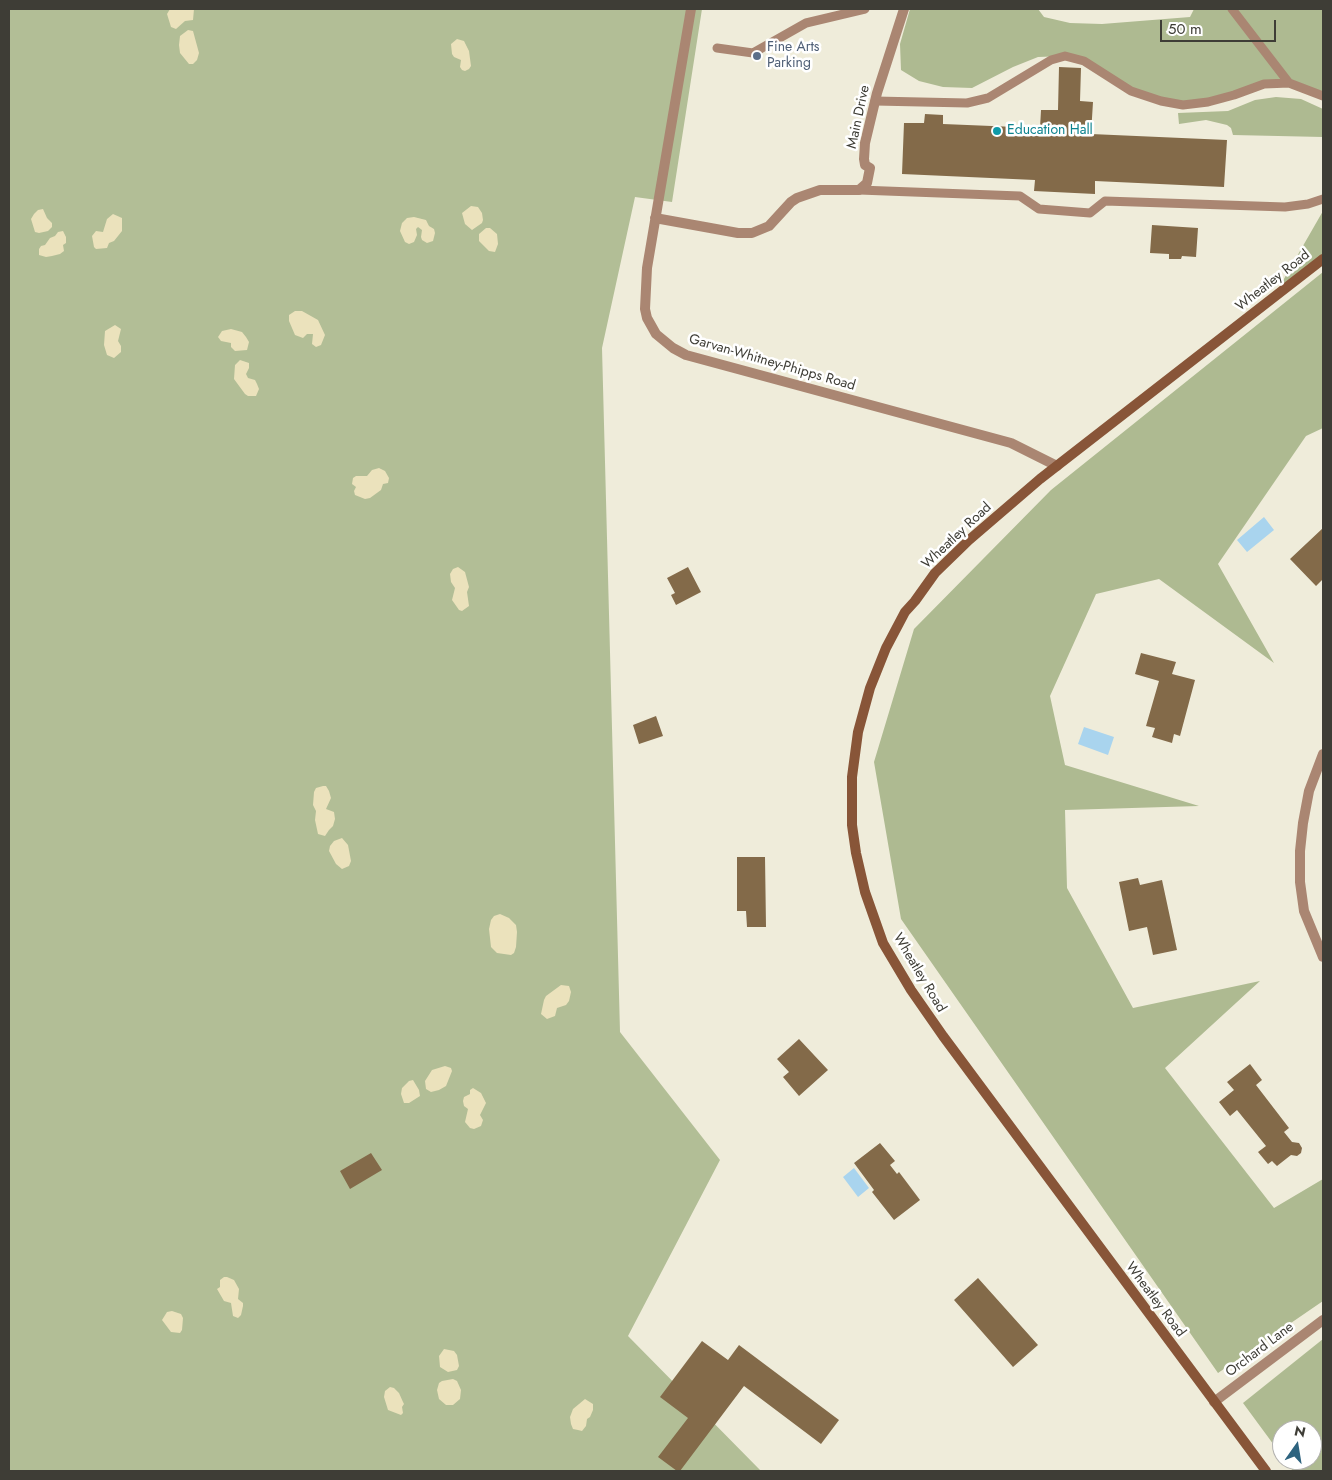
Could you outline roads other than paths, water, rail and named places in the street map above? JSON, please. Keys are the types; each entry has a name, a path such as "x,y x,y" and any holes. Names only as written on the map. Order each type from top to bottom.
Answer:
{"main road":[{"name":"Wheatley Road","path":"1266,1471 910,990 883,943 865,892 852,825 852,777 858,732 870,688 893,634 905,612 935,573 968,540 1057,466 1323,259"}],"street":[{"name":"Garvan-Whitney-Phipps Road","path":"691,9 647,268 645,309 647,318 656,334 673,348 686,355 1011,443 1057,466"},
{"name":"Main Drive","path":"859,190 867,183 870,168 865,165 864,159 866,143 875,101 904,9"},
{"path":"655,218 738,233 752,233 769,226 797,198 820,190 859,190"},
{"path":"1323,754 1308,791 1300,851 1300,882 1304,911 1323,956"},
{"name":"Orchard Lane","path":"1214,1402 1323,1320"}],"lane":[{"path":"717,48 753,54 806,23 865,9"},
{"path":"1232,9 1289,84"},
{"path":"875,101 967,103 988,98 1051,60 1065,56 1084,61 1131,91 1161,101 1183,105 1208,102 1264,84 1289,84 1323,96"},
{"path":"859,190 1020,196 1038,209 1090,213 1105,201 1285,207 1308,204 1323,199"}],"water":[{"path":"1264,517 1274,530 1247,552 1237,540"},
{"path":"1084,727 1114,737 1108,755 1078,744"},
{"path":"854,1168 869,1188 858,1197 843,1177"}],"place":[{"name":"Fine Arts Parking","path":"757,56"},
{"name":"Education Hall","path":"997,131"}]}
